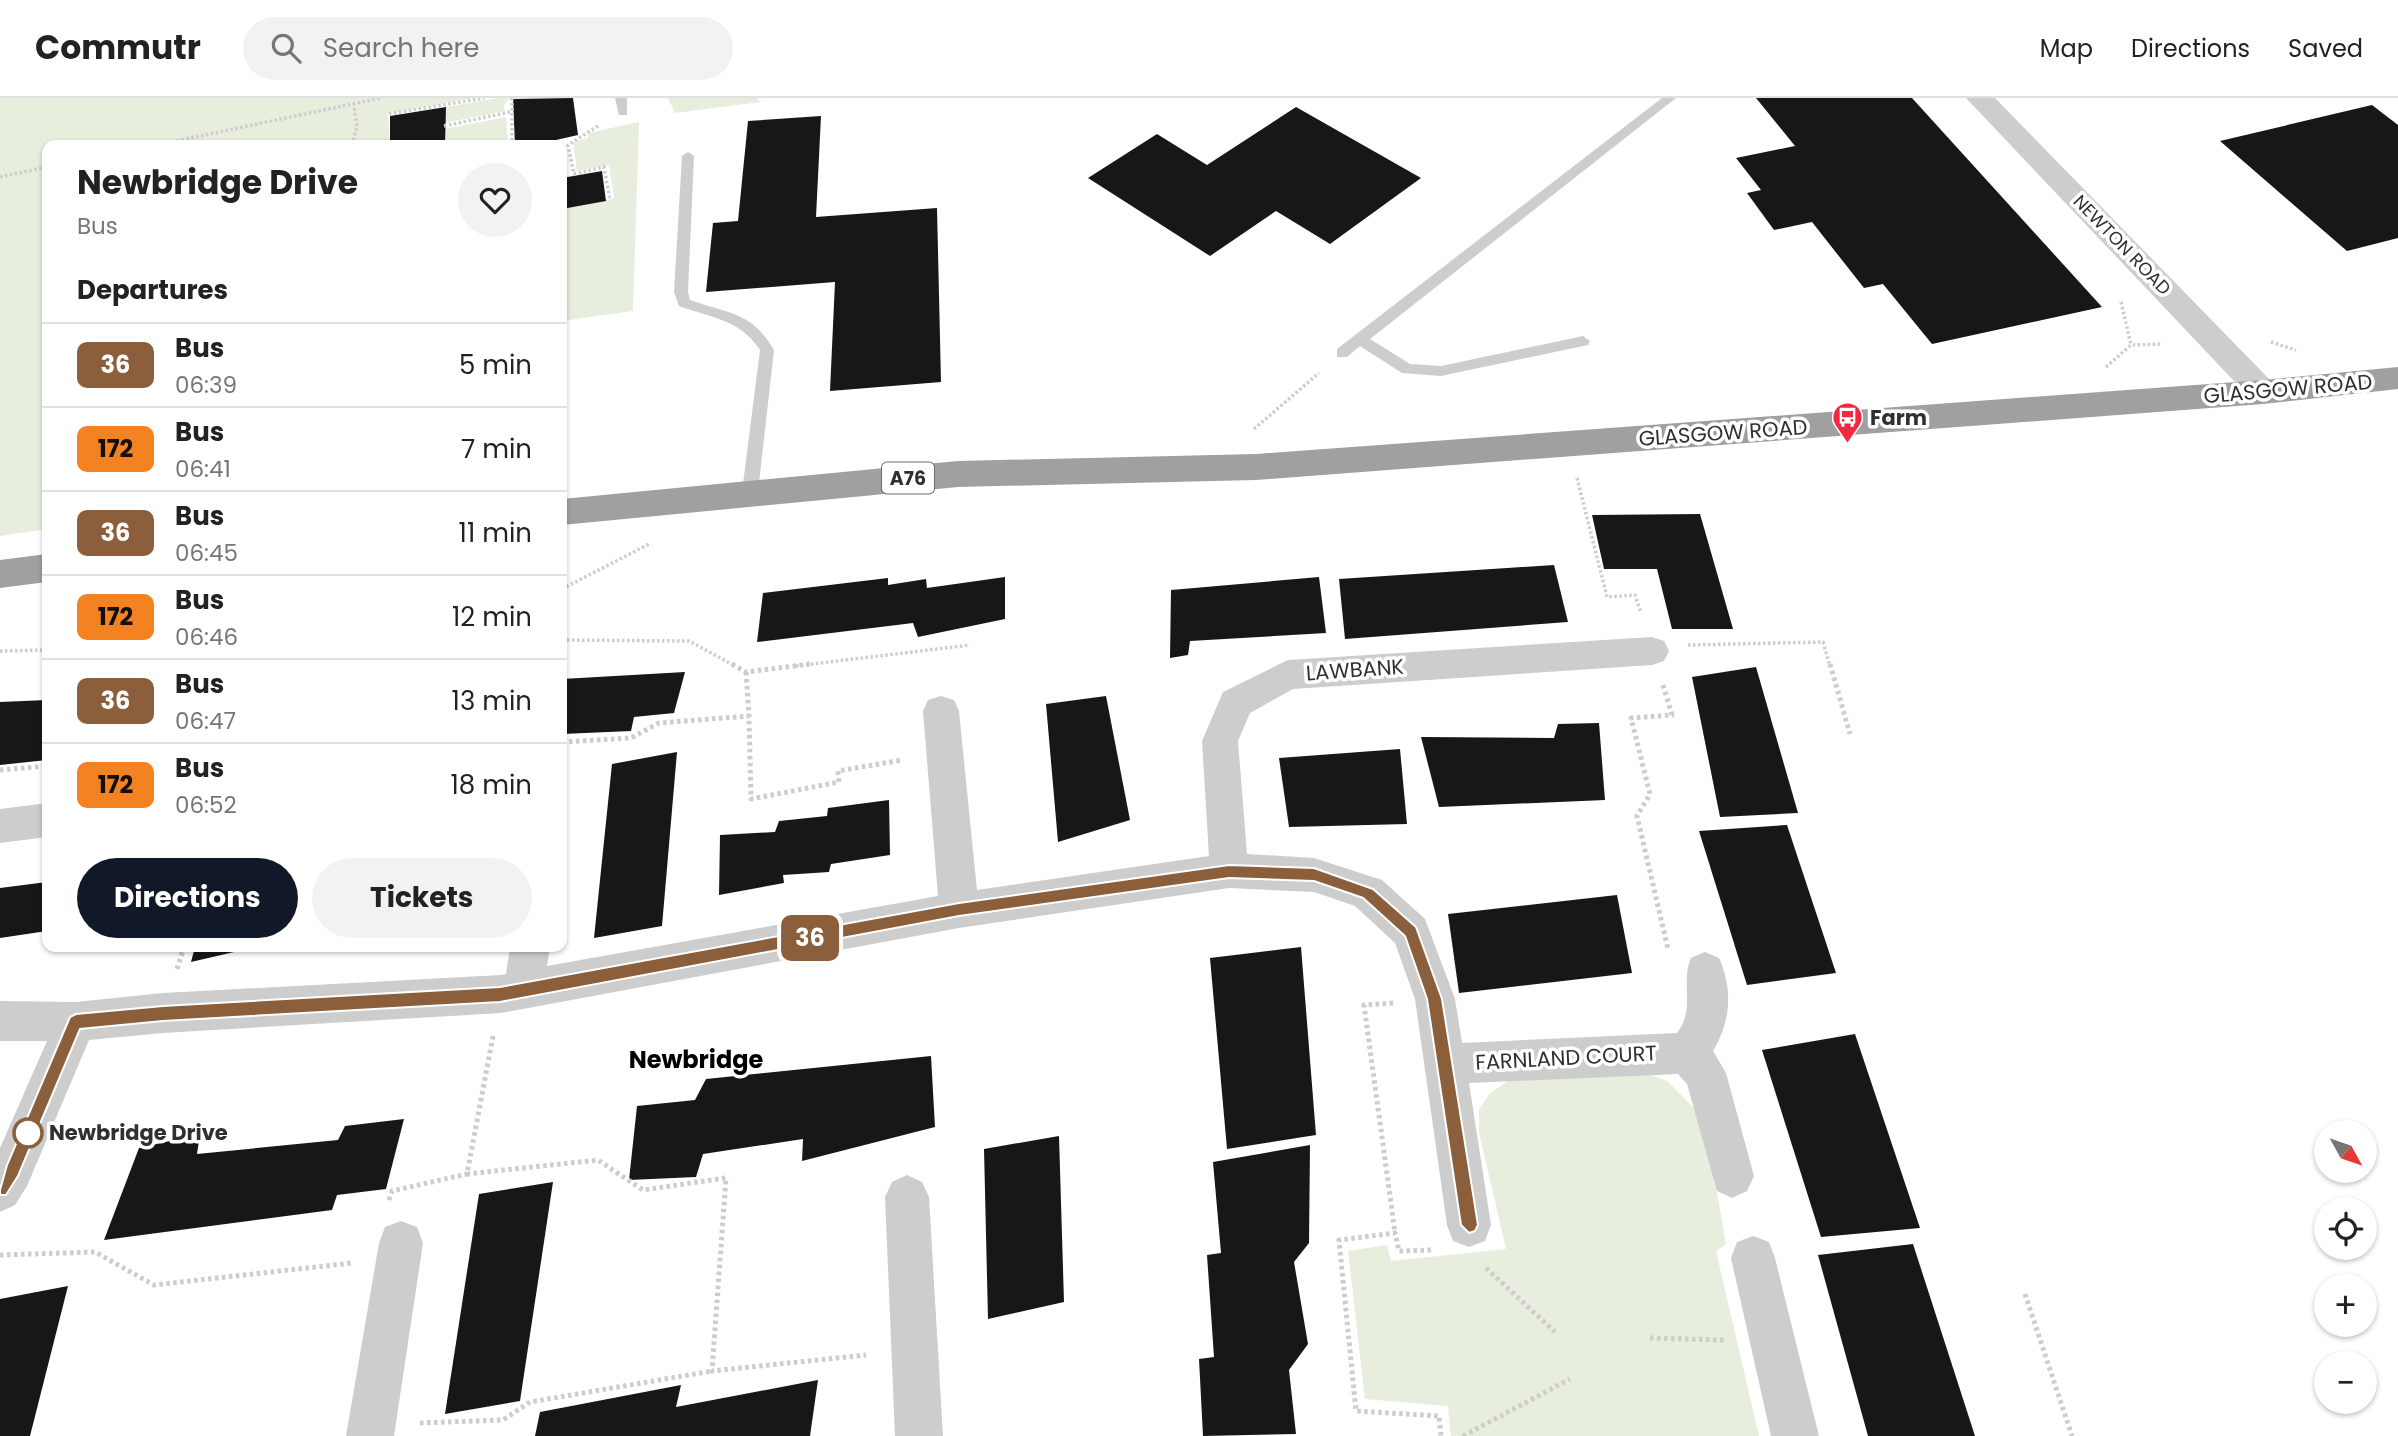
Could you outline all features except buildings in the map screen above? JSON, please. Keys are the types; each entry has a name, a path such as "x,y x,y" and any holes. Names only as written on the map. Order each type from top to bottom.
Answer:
{"highway":[{"name":"GLASGOW ROAD","path":"1256,467 2263,393 2398,378"},
{"name":"A76","path":"567,511 958,474 1256,467"},
{"path":"0,573 42,569"}],"street":[{"name":"NEWTON ROAD","path":"1980,98 2263,393"},
{"name":"LAWBANK","path":"1229,871 1220,741 1236,704 1288,675 1651,648"},
{"path":"942,711 959,909"},
{"path":"0,827 42,821"},
{"path":"0,1021 76,1022 177,1013 512,993 959,909 1229,871 1314,875 1368,893 1411,932 1435,999 1476,1237"},
{"path":"512,993 528,952"},
{"name":"FARNLAND COURT","path":"1445,1064 1687,1053 1704,1034 1710,1004 1688,964"},
{"path":"0,1190 12,1171 76,1022"},
{"name":"FARNLAND COURT","path":"1687,1053 1705,1073 1732,1176"},
{"path":"907,1197 919,1436"},
{"path":"371,1430 384,1236"},
{"path":"1752,1258 1795,1436"}],"lane":[{"path":"621,98 623,112"},
{"path":"1342,353 1670,98"},
{"path":"688,156 681,292 684,303 703,310 736,316 756,330 768,350 750,492"},
{"path":"1360,339 1407,369 1441,371 1583,341"}],"path":[{"path":"182,140 354,106 381,98"},
{"path":"389,114 484,98"},
{"path":"512,98 512,140"},
{"path":"353,140 357,126 354,106"},
{"path":"444,126 510,112"},
{"path":"610,200 604,167 574,174 569,142 623,112"},
{"path":"0,177 42,168"},
{"path":"1256,467 1252,431 1342,353"},
{"path":"1573,464 1607,597 1635,595 1672,715 1631,718 1650,794 1637,816 1688,964"},
{"path":"567,587 646,548 655,540"},
{"path":"567,640 689,641 746,673 970,646"},
{"path":"1651,648 1823,642 1850,734"},
{"path":"0,651 42,650"},
{"path":"746,673 751,799 839,782 838,771 945,752"},
{"path":"567,742 631,738 659,723 749,716"},
{"path":"0,770 42,766"},
{"path":"467,1174 512,993"},
{"path":"1435,999 1364,1005 1399,1251 1476,1237 1486,1270 1555,1332"},
{"path":"0,1255 94,1252 154,1285 384,1236 393,1191 467,1174 598,1160 643,1189 726,1178 712,1371"},
{"path":"1395,1233 1339,1240 1356,1411 1439,1416 1441,1436"},
{"path":"2025,1294 2072,1436"},
{"path":"1650,1338 1771,1340"},
{"path":"371,1430 503,1420 530,1402 712,1371 915,1350"},
{"path":"1464,1436 1570,1379"}],"green space":[{"path":"0,98 472,98 388,114 390,140 42,140 42,530 0,536"},
{"path":"510,98 504,105 505,111 444,123 446,107"},
{"path":"668,98 757,98 760,102 675,113"},
{"path":"506,117 508,140 445,140 444,129"},
{"path":"639,122 633,311 567,320 567,208 614,198 609,165 577,171 573,142 588,138 589,133"},
{"path":"1640,1071 1667,1081 1704,1118 1726,1244 1716,1251 1759,1436 1451,1436 1448,1406 1365,1399 1348,1251 1387,1245 1391,1261 1506,1249 1479,1133 1479,1110 1490,1093 1510,1080"}],"bus line":[{"name":"36","path":"0,1190 12,1171 76,1022 163,1013 524,991 959,909 1229,871 1314,875 1368,893 1411,932 1435,999 1469,1225"}],"place":[{"name":"Farm","path":"1847,445"},
{"name":"Newbridge Drive","path":"28,1133"}],"district":[{"name":"Newbridge","path":"696,1060"}]}
